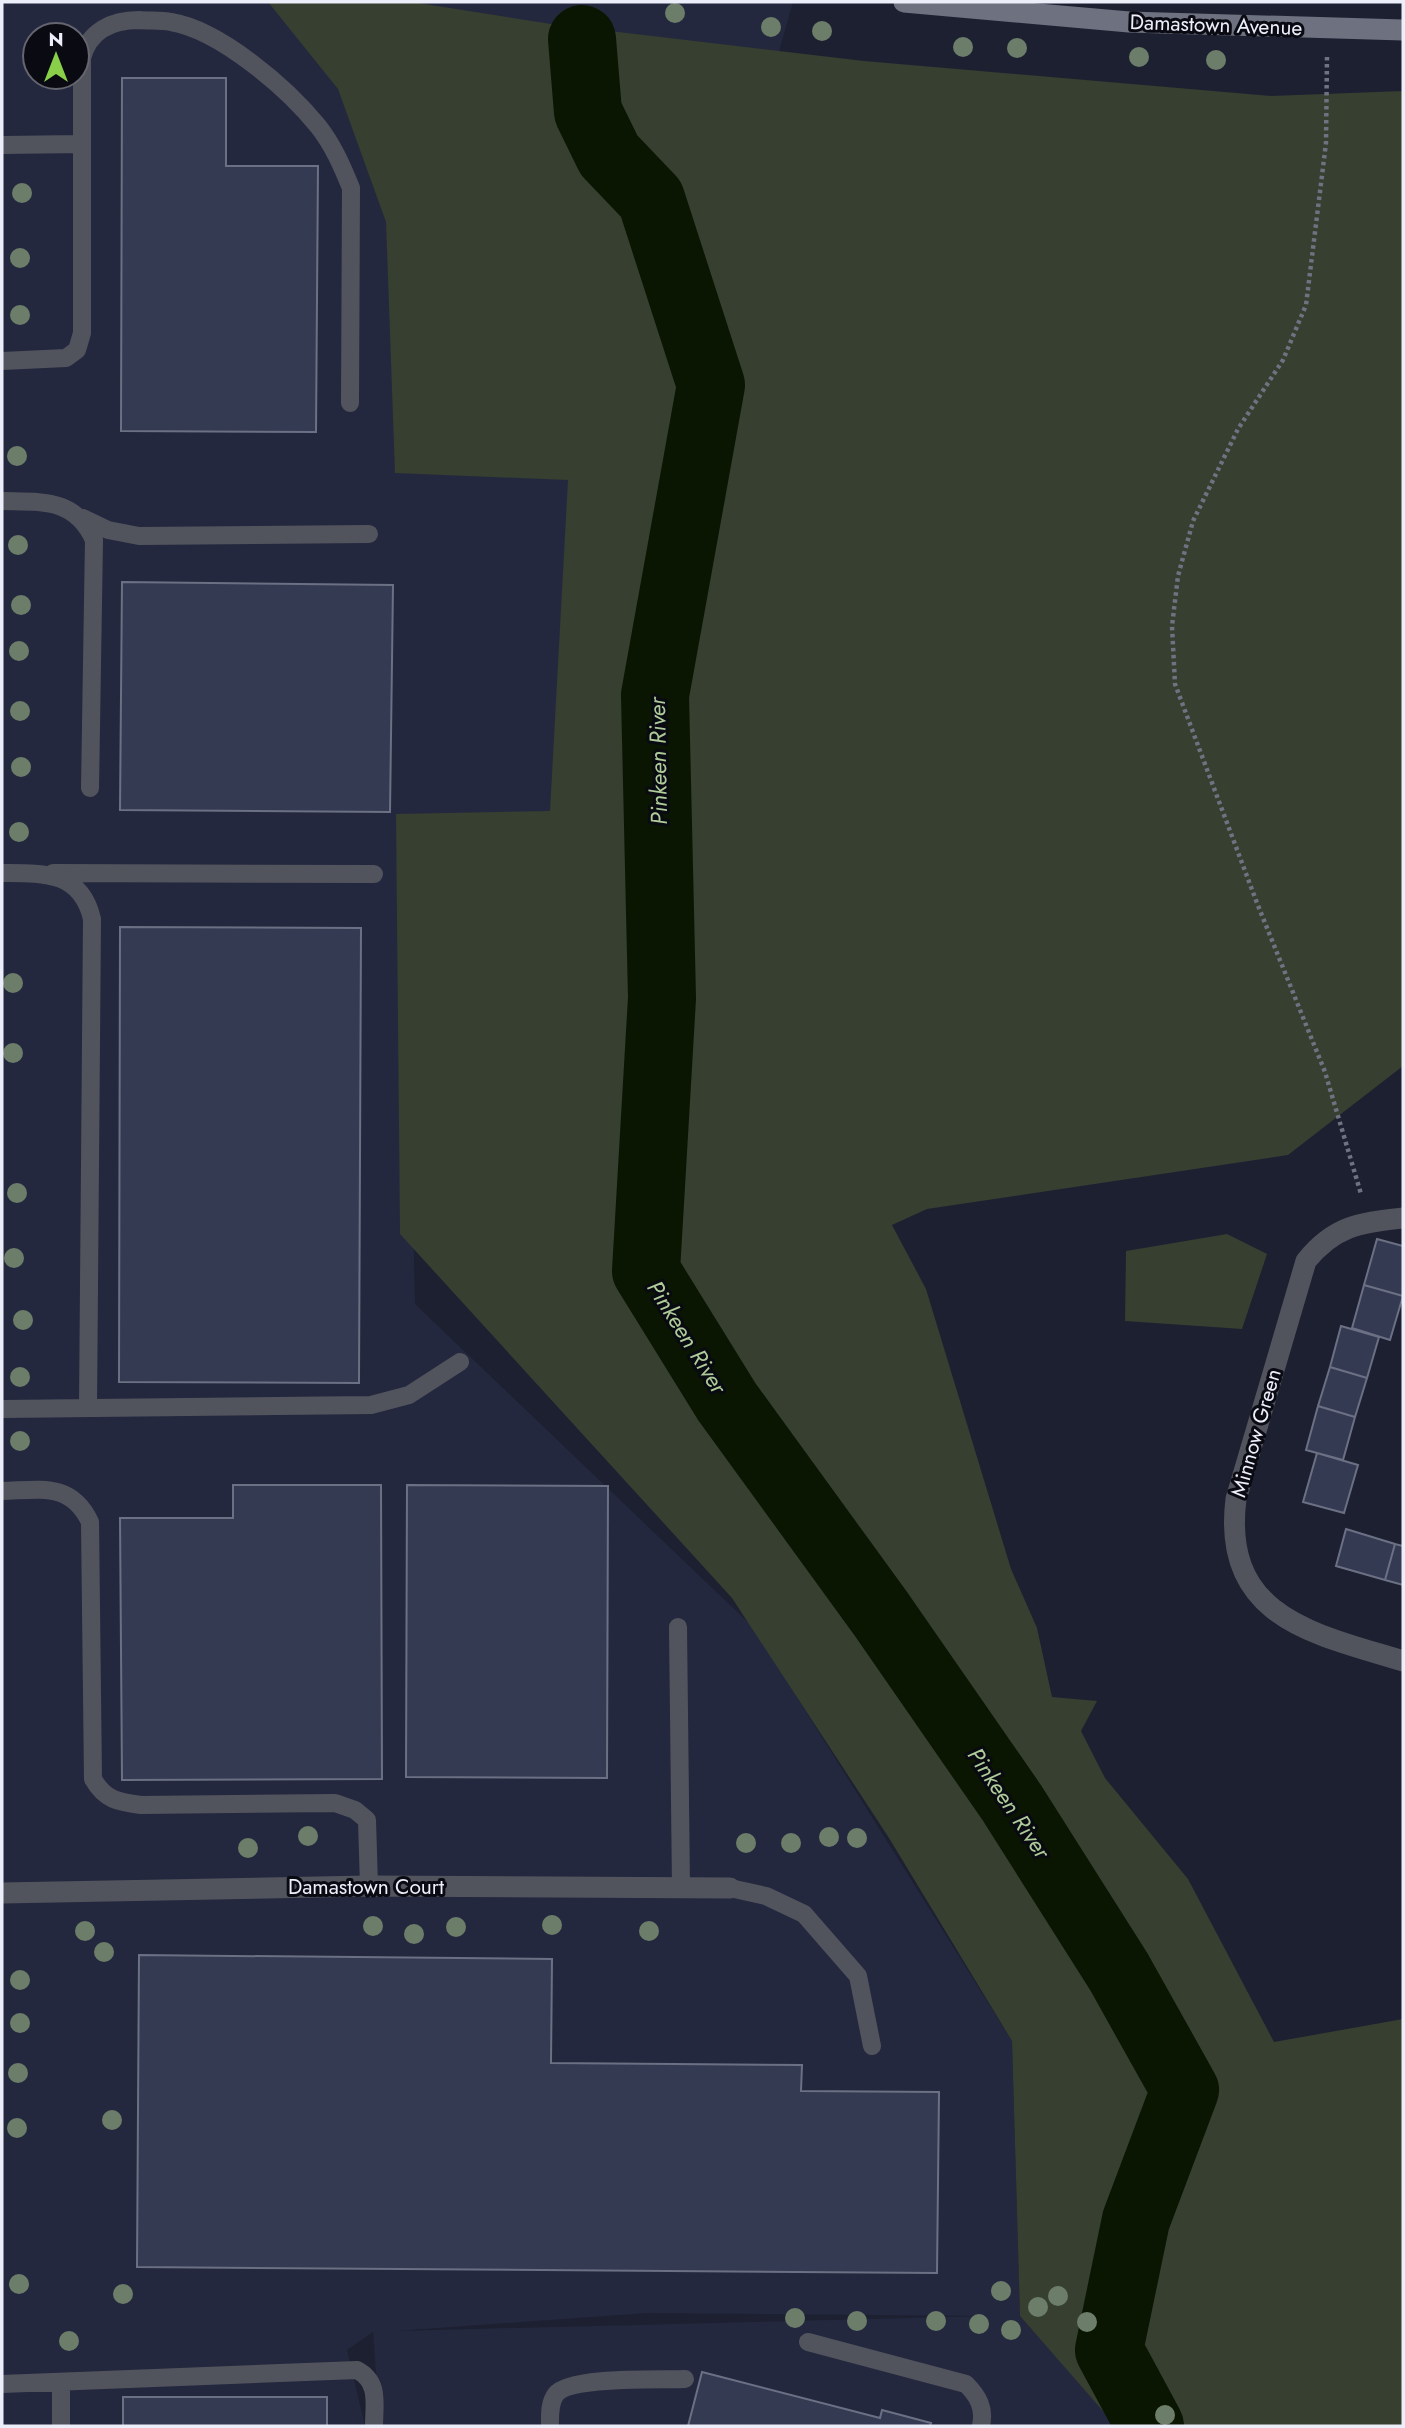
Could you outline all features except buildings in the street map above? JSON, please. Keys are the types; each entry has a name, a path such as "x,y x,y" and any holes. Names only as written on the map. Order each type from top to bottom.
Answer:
{"street":[{"name":"Damastown Avenue","path":"904,2 1129,22 1403,30"},
{"name":"Minnow Green","path":"1403,1218 1342,1228 1319,1245 1306,1261 1236,1499 1233,1521 1245,1570 1272,1610 1309,1632 1403,1661"},
{"name":"Damastown Court","path":"2,1893 369,1886 730,1888"}],"lane":[{"path":"2,360 66,358 77,351 82,333 82,58 85,45 100,31 118,20 172,22 223,43 270,78 318,127 339,158 351,188 350,403"},
{"path":"2,145 82,144"},
{"path":"2,501 53,505 108,530 139,536 369,534"},
{"path":"83,518 94,540 90,788"},
{"path":"2,873 374,874"},
{"path":"39,873 75,886 88,902 92,919 88,1408"},
{"path":"2,1409 370,1405 409,1395 460,1362"},
{"path":"2,1490 49,1490 67,1494 82,1504 90,1522 93,1779 101,1794 116,1802 141,1805 335,1803 355,1810 367,1820 369,1886"},
{"path":"678,1627 681,1887"},
{"path":"730,1888 766,1896 804,1914 858,1976 872,2046"},
{"path":"808,2342 966,2384 976,2394 982,2408 981,2426"},
{"path":"2,2384 357,2370 367,2375 375,2388 374,2426"},
{"path":"550,2426 550,2410 556,2395 571,2383 685,2378"},
{"path":"61,2383 61,2426"}],"path":[{"path":"1328,28 1326,143 1306,305 1283,360 1238,429 1193,521 1178,576 1171,626 1175,684 1325,1072 1369,1222"}],"shaded area":[{"path":"2,2 793,2 562,819 404,826 415,1304 753,1627 1012,2041 1020,2316 1117,2426 380,2426 373,2332 347,2350 365,2426 2,2426","holes":["647,2313 989,2316 396,2331"]}],"green space":[{"path":"268,2 412,2 551,24 864,61 1271,96 1403,91 1403,1066 1288,1155 927,1209 892,1225 926,1289 1011,1569 1037,1628 1052,1697 1097,1701 1081,1731 1105,1778 1188,1879 1274,2042 1403,2019 1403,2426 1116,2426 1020,2316 1012,2041 889,1838 732,1598 400,1234 396,814 550,811 568,480 395,473 386,222 338,89"},
{"path":"1227,1234 1267,1254 1242,1329 1125,1321 1126,1251"}],"waterway":[{"name":"Pinkeen River","path":"582,39 588,112 609,155 651,199 711,385 655,695 662,998 646,1271 727,1402 881,1614 1012,1803 1119,1972 1185,2090 1136,2220 1109,2350 1150,2426"}]}
